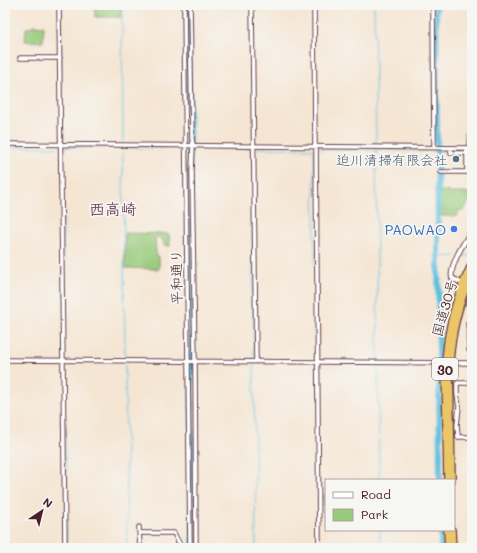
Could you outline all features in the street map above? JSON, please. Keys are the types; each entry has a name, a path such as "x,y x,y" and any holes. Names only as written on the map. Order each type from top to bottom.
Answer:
{"highway":[{"name":"国道30号","path":"447,479 443,363 460,306 464,285 472,263"},
{"name":"国道30号","path":"464,285 472,274"},
{"name":"国道30号","path":"443,363 452,479"},
{"path":"447,531 448,548"},
{"path":"452,531 453,548"}],"street":[{"path":"59,5 64,361 64,548"},
{"name":"平和通り","path":"184,5 192,361 190,547"},
{"path":"190,5 193,147 192,361 196,548"},
{"path":"252,5 255,362"},
{"path":"314,5 319,548"},
{"path":"433,5 436,147"},
{"path":"20,58 60,58"},
{"path":"5,144 254,148 436,147 467,150 472,148"},
{"path":"467,150 472,153"},
{"path":"441,172 467,172 467,150"},
{"path":"467,164 472,164"},
{"path":"464,285 454,280 452,276 454,265 472,230"},
{"path":"472,292 468,304 472,305"},
{"path":"472,323 468,323 469,350 472,350"},
{"path":"5,360 472,363"},
{"path":"472,383 457,383 459,407 458,437 472,437"},
{"path":"139,527 140,548"},
{"path":"140,533 174,533 181,547 190,547"}],"green space":[{"path":"95,5 121,5 121,17 95,17"},
{"path":"33,25 44,26 43,42 25,41 26,28 30,28"},
{"path":"464,132 472,132 472,146 465,146"},
{"path":"439,191 448,191 448,193 472,193 472,196 464,210 458,211 457,216 440,216"},
{"path":"125,233 169,234 170,246 164,245 162,239 158,237 155,238 156,256 159,257 159,269 125,268"}],"waterway":[{"path":"61,5 62,140"},
{"path":"122,5 123,143"},
{"path":"188,5 193,548"},
{"path":"374,5 376,145"},
{"path":"436,5 440,479"},
{"path":"5,147 58,147"},
{"path":"62,147 184,148"},
{"path":"62,147 64,297"},
{"path":"188,148 252,149"},
{"path":"256,148 314,149"},
{"path":"318,149 472,151"},
{"path":"314,150 316,338"},
{"path":"376,150 378,360"},
{"path":"123,152 125,359"},
{"path":"252,204 256,548"},
{"path":"438,257 455,256"},
{"path":"459,256 472,256"},
{"path":"125,363 127,548"},
{"path":"378,364 379,479"},
{"path":"65,420 67,548"},
{"path":"380,531 380,548"},
{"path":"441,531 441,548"}],"place":[{"name":"迫川清掃有限会社","path":"456,159"},
{"name":"PAOWAO","path":"454,229"}],"district":[{"name":"西高崎","path":"113,208"}]}
